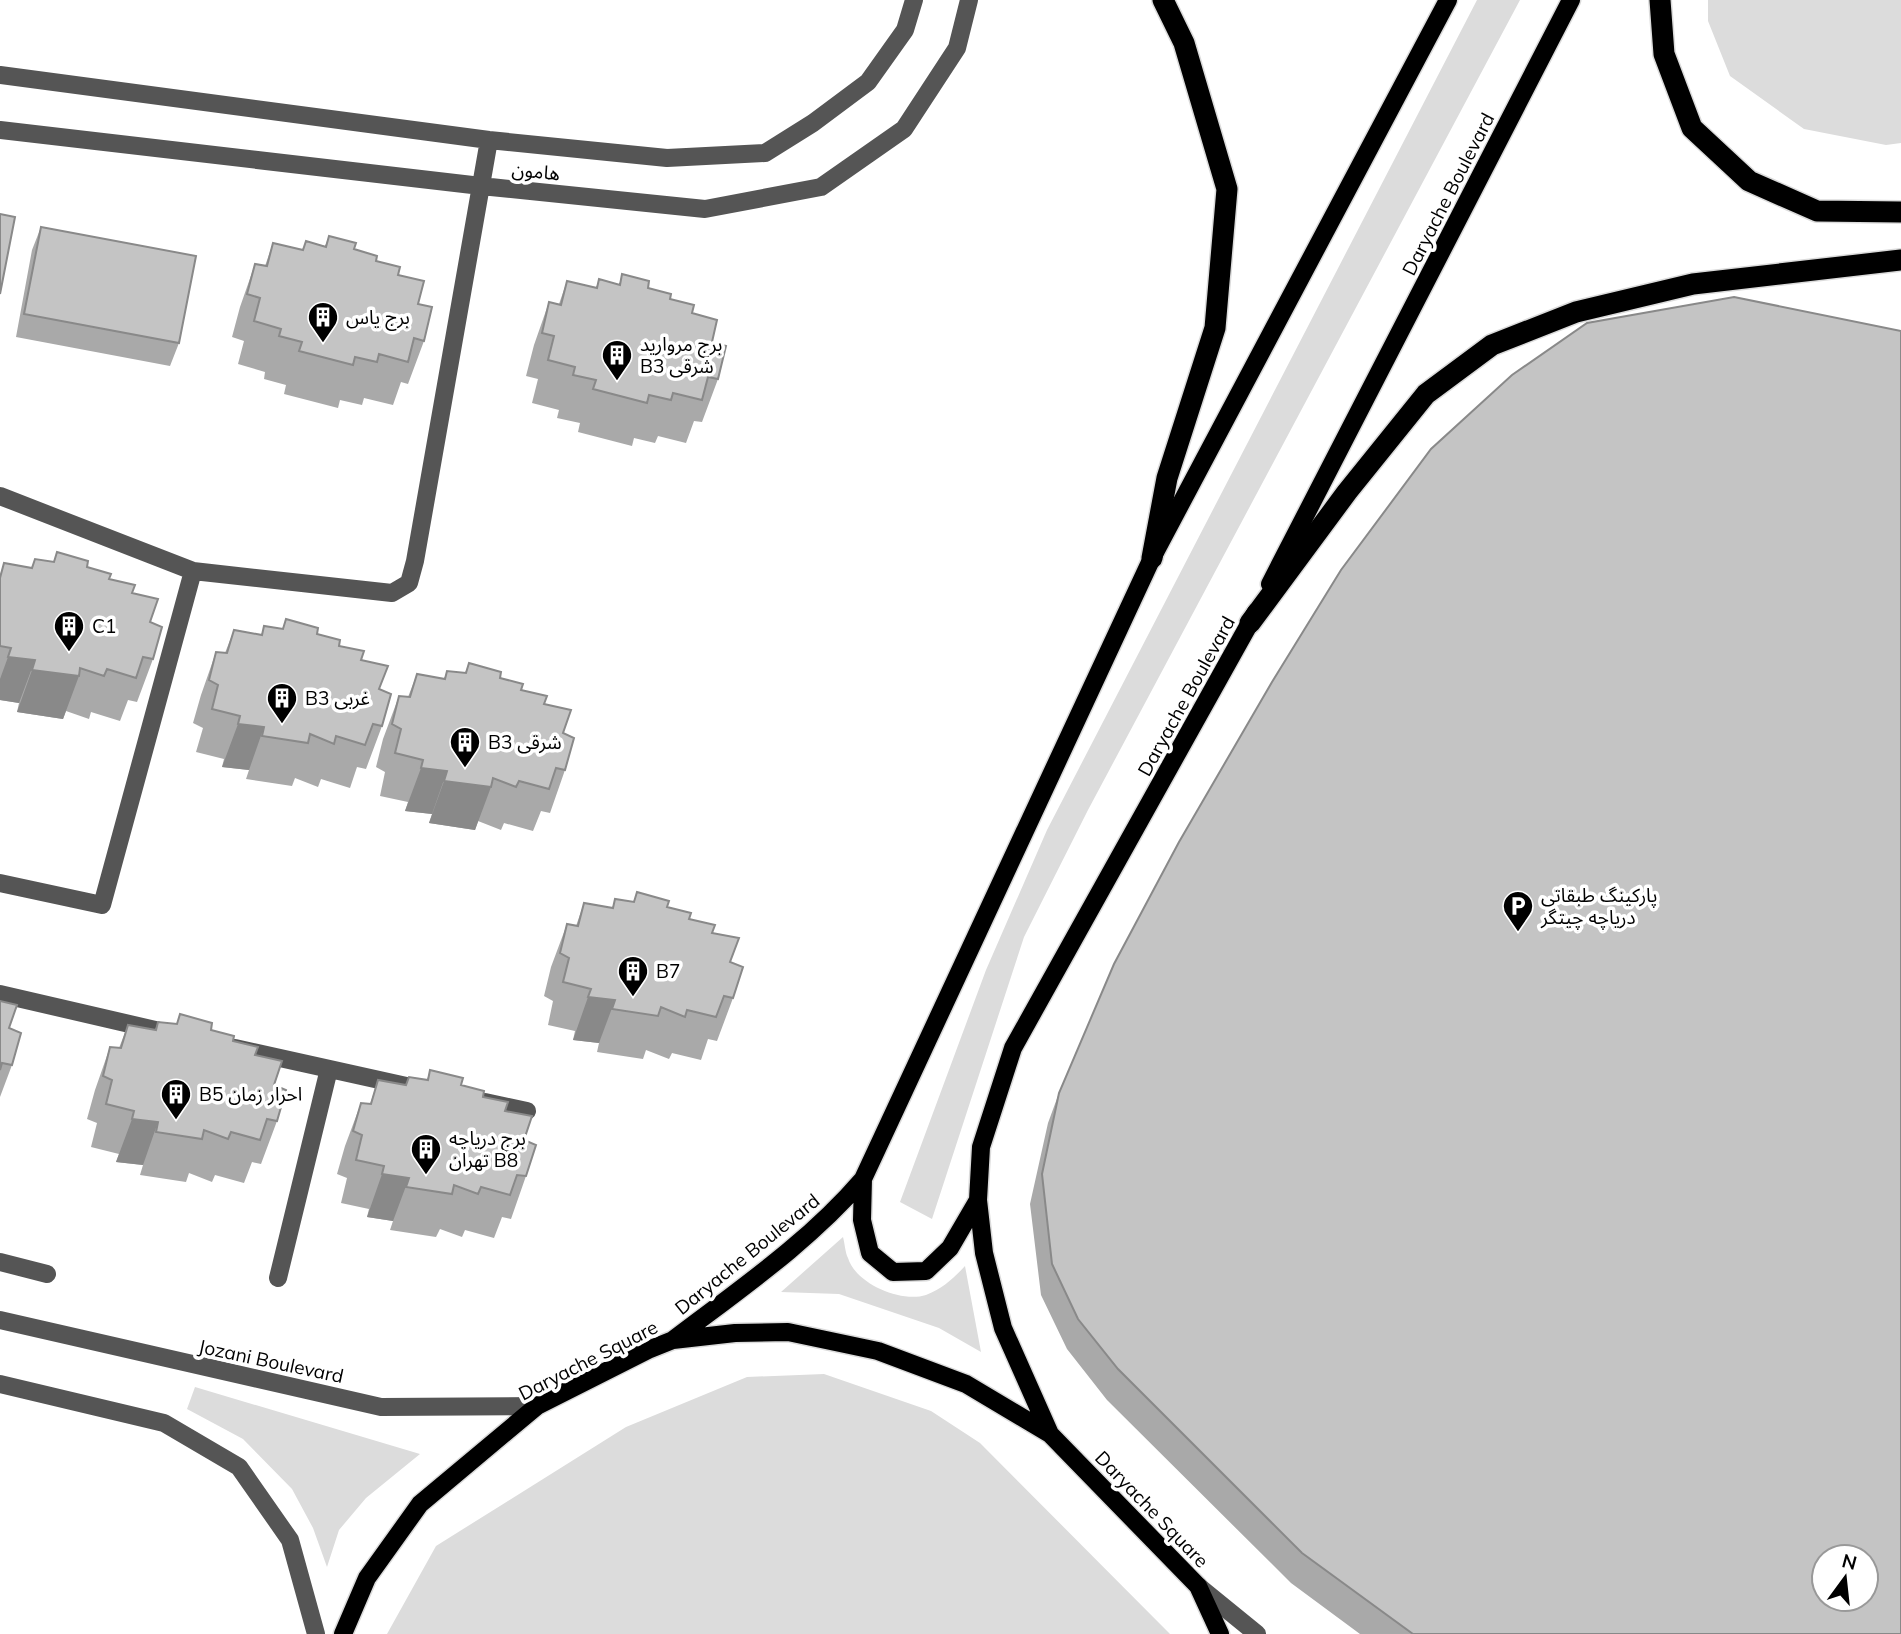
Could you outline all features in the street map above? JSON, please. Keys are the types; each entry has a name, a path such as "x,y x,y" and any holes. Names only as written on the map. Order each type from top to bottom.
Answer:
{"highway":[{"path":"1152,558 1167,478 1215,328 1227,189 1184,43 1163,0"},
{"path":"1660,0 1664,54 1692,128 1749,181 1817,211 1901,212"},
{"path":"1250,623 1347,492 1426,394 1492,345 1576,312 1693,284 1901,260"}],"main road":[{"name":"Daryache Boulevard","path":"673,1340 797,1245 838,1209 863,1179 1152,558 1448,0"},
{"name":"Daryache Boulevard","path":"1050,1434 1003,1328 984,1253 978,1200 981,1147 1013,1048 1250,623 1571,0"},
{"path":"863,1179 862,1220 870,1253 893,1272 926,1271 950,1248 978,1200"},
{"name":"Daryache Square","path":"344,1634 367,1578 420,1504 537,1406 673,1340 735,1333 788,1332 878,1350 966,1384 1050,1434 1198,1586 1220,1634"}],"street":[{"name":"هامون","path":"0,75 489,141 667,158 765,153 813,123 868,82 905,30 914,0"},
{"name":"هامون","path":"0,130 705,209 821,187 904,129 957,48 969,0"},
{"path":"0,496 193,571 392,593 409,583 489,141"},
{"path":"0,883 102,905 193,571"},
{"path":"0,995 197,1040"},
{"path":"224,1045 435,1091"},
{"path":"278,1278 329,1069"},
{"path":"474,1100 527,1111"},
{"path":"0,1262 47,1274"},
{"name":"Jozani Boulevard","path":"0,1320 381,1407 537,1406"},
{"path":"0,1384 164,1423 239,1467 290,1540 316,1634"},
{"path":"1198,1586 1257,1634"}],"shaded area":[{"path":"1477,0 1520,0 1088,810 1024,937 932,1219 900,1202 986,970 1047,830"},
{"path":"1708,0 1901,0 1901,143 1886,145 1804,129 1730,76 1708,21"},
{"path":"843,1237 847,1256 860,1276 892,1294 916,1297 926,1295 947,1283 965,1266 981,1352 939,1328 839,1294 781,1292"},
{"path":"824,1374 931,1411 980,1443 1170,1634 387,1634 436,1546 626,1427 747,1377"},
{"path":"195,1387 420,1454 366,1498 339,1530 327,1567 313,1528 292,1489 243,1439 187,1409"}],"building":[{"path":"0,214 15,217 0,294"},
{"path":"41,227 196,256 179,343 24,314"},
{"path":"329,236 356,243 354,249 377,256 376,261 400,267 398,275 424,281 418,304 432,307 424,341 414,338 408,362 379,354 377,362 355,357 353,365 299,351 302,342 279,336 281,329 254,321 260,298 247,294 255,264 267,266 273,243 303,250 306,241 326,247"},
{"path":"622,274 649,281 648,288 671,294 670,299 694,305 692,313 717,320 712,342 726,346 718,379 708,377 702,400 673,393 671,400 649,395 647,403 593,389 596,380 573,375 575,367 548,360 554,336 542,333 549,302 561,305 567,281 597,288 599,279 620,285"},
{"name":"پارکینگ طبقاتی دریاچه چیتگر","path":"1734,297 1901,331 1901,1634 1413,1634 1302,1553 1118,1369 1078,1319 1052,1264 1042,1174 1059,1093 1114,964 1179,842 1341,570 1431,449 1512,375 1587,323"},
{"path":"57,552 88,561 87,567 111,574 109,579 135,585 132,593 158,599 150,622 162,627 153,659 143,657 136,678 107,669 104,676 80,668 79,676 32,670 35,660 8,657 11,648 0,646 0,578 4,563 32,568 35,559 54,562"},
{"path":"286,619 318,628 317,634 340,640 339,646 364,651 361,660 388,666 379,689 391,694 382,726 373,724 365,745 336,736 334,744 310,734 308,743 262,736 264,727 238,724 240,716 212,709 218,685 209,680 216,652 227,653 234,630 262,635 264,626 283,629"},
{"path":"469,663 501,672 500,678 523,684 521,690 547,696 544,704 571,710 563,733 574,738 565,770 556,768 549,789 519,781 516,787 493,778 491,787 444,781 447,771 421,768 423,760 395,753 401,729 392,724 399,696 410,697 417,674 445,679 447,671 466,673"},
{"path":"637,892 669,901 667,907 691,913 689,919 715,925 712,933 739,938 730,962 743,967 733,998 724,996 716,1017 687,1010 685,1017 661,1007 658,1016 612,1009 615,1000 588,997 591,989 563,982 569,958 560,953 567,924 578,926 584,903 613,908 615,899 634,902"},
{"path":"0,1001 17,1005 9,1028 21,1033 12,1065 2,1063 0,1070"},
{"path":"180,1014 212,1023 211,1030 234,1036 233,1041 258,1047 255,1055 282,1061 274,1085 286,1090 277,1121 267,1119 260,1140 231,1132 228,1139 204,1130 202,1139 156,1132 158,1122 132,1119 134,1111 106,1104 112,1080 103,1076 110,1047 121,1048 128,1025 156,1030 158,1022 177,1024"},
{"path":"430,1070 463,1078 461,1085 484,1091 483,1097 508,1102 505,1111 532,1116 524,1140 536,1145 526,1176 517,1175 510,1195 481,1187 478,1194 454,1185 452,1194 406,1187 409,1178 382,1174 384,1166 356,1160 362,1135 353,1131 361,1103 371,1104 378,1080 406,1085 409,1077 428,1080"}],"place":[{"name":"برج یاس","path":"323,344"},
{"name":"برج مروارید B3 شرقی","path":"617,382"},
{"name":"C1","path":"69,653"},
{"name":"B3 غربی","path":"282,725"},
{"name":"B3 شرقی","path":"465,769"},
{"name":"پارکینگ طبقاتی دریاچه چیتگر","path":"1518,933"},
{"name":"B7","path":"633,998"},
{"name":"B5 احرار زمان","path":"176,1121"},
{"name":"برج دریاچه تهران B8","path":"426,1176"}]}
